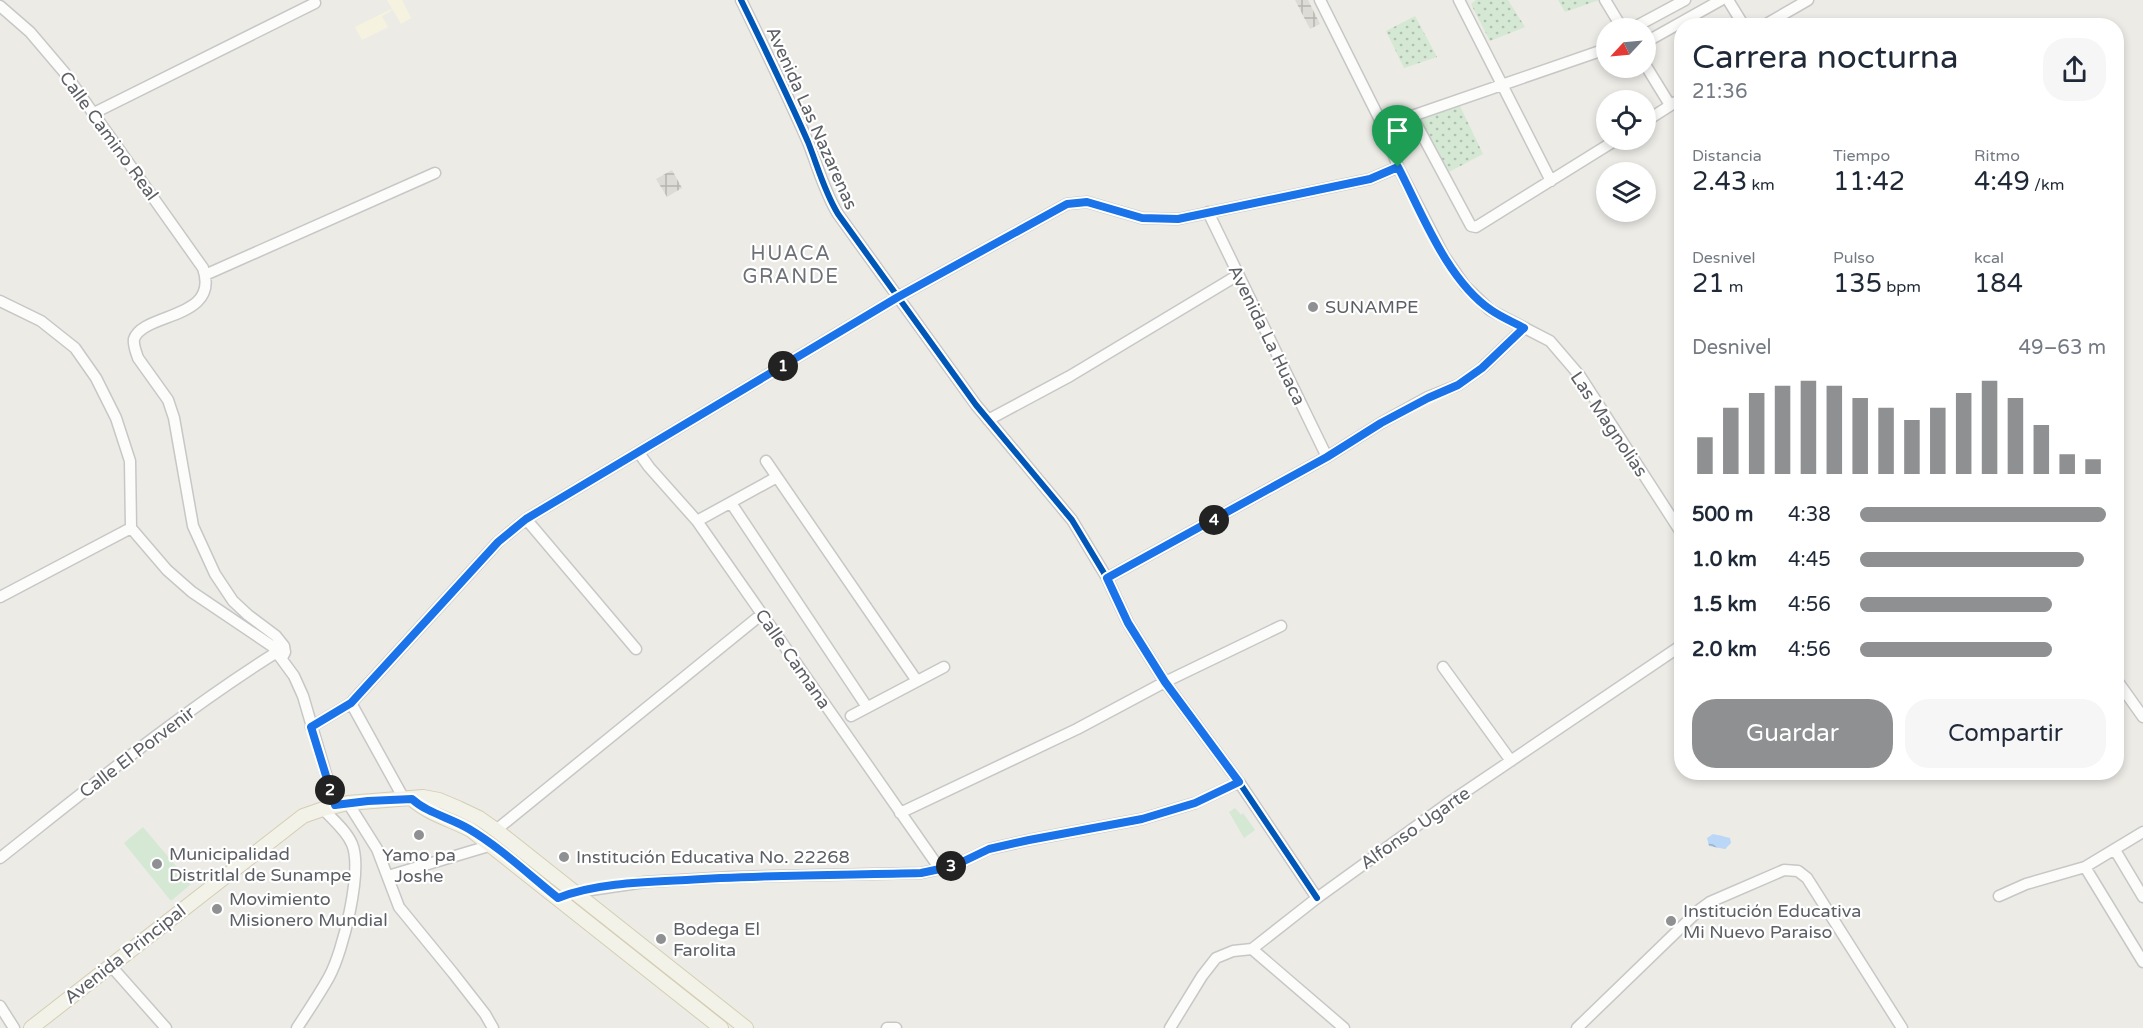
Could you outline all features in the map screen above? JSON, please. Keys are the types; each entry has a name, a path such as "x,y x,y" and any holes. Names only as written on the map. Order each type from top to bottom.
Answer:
{"main road":[{"name":"Avenida Principal","path":"31,1028 303,816 335,806 423,797 439,800 479,818 496,830 746,1028"},
{"path":"408,799 420,807 453,820 492,845 721,1028"}],"street":[{"name":"Avenida Las Nazarenas","path":"741,0 780,78 818,166 822,185 829,200 933,348 988,420 1072,520 1107,578 1128,623 1165,682 1239,782 1317,898"},
{"name":"Las Magnolias","path":"1320,0 1383,126 1398,167 1444,256 1465,286 1490,310 1550,341 1580,376 1674,522"},
{"path":"1459,0 1504,84 1551,181"},
{"path":"1605,0 1616,18"},
{"path":"1647,18 1667,4 1685,0"},
{"path":"1690,18 1721,0"},
{"path":"1728,0 1739,18"},
{"path":"1777,18 1808,0"},
{"path":"94,113 315,3"},
{"path":"1667,4 1676,18"},
{"name":"Calle Camino Real","path":"0,6 30,32 64,72 206,275"},
{"path":"1656,37 1674,27"},
{"path":"1383,126 1596,52"},
{"path":"1653,78 1670,105"},
{"path":"1656,114 1674,103"},
{"path":"1412,116 1472,226 1476,227 1600,150"},
{"path":"311,727 351,703 498,542 526,519 898,297 1067,204 1087,202 1142,218 1178,219 1370,179 1398,167"},
{"path":"280,655 285,652 284,646 276,636 233,601 215,574 193,526 174,418 168,400 138,358 134,341 138,334 152,324 188,309 197,302 204,292 206,275 435,173"},
{"name":"Avenida La Huaca","path":"1208,212 1327,457"},
{"path":"988,420 1070,376 1238,275"},
{"path":"0,301 41,321 67,341 75,348 96,378 116,418 130,461 131,528 167,570 192,592 272,646 294,676 303,696 335,806 354,851 355,883 339,952 330,976 297,1028"},
{"path":"1107,578 1327,457 1381,423 1458,385 1482,368 1524,328"},
{"name":"Calle Camana","path":"639,453 697,521 940,869"},
{"path":"766,461 917,681"},
{"path":"697,521 777,477"},
{"path":"731,503 867,707"},
{"path":"526,519 636,649"},
{"path":"0,597 131,528"},
{"path":"496,830 762,614"},
{"path":"900,813 1077,729 1165,682 1281,626"},
{"name":"Alfonso Ugarte","path":"1170,1028 1202,976 1216,958 1233,951 1252,949 1317,898 1447,804 1674,650"},
{"name":"Calle El Porvenir","path":"0,858 232,680 280,655"},
{"path":"851,716 944,667"},
{"path":"1443,667 1511,761"},
{"path":"2124,690 2143,717"},
{"path":"351,703 408,799"},
{"path":"558,898 573,892 645,882 732,877 921,873 940,869 989,849 1142,819 1195,803 1239,782"},
{"path":"335,806 377,849 399,907 485,1014 493,1028"},
{"path":"1998,896 2034,881 2085,867 2143,832"},
{"path":"388,876 492,845"},
{"path":"2115,850 2143,897"},
{"path":"2085,867 2143,962"},
{"path":"1577,1028 1699,910 1710,902 1784,870 1798,871 1807,878 1902,1028"},
{"path":"2132,945 2143,939"},
{"path":"1252,949 1344,1028"},
{"path":"111,966 166,1028"},
{"path":"0,1006 14,1028"},
{"path":"887,1028 896,1028"}],"shaded area":[{"path":"387,0 402,0 411,18 401,24"},
{"path":"1295,0 1308,0 1320,24 1310,29"},
{"path":"391,9 382,16 388,27 362,40 355,27"},
{"path":"672,170 682,188 667,197 656,179"}],"green space":[{"path":"1476,0 1508,0 1525,27 1490,41 1471,4"},
{"path":"1558,0 1599,0 1565,12"},
{"path":"1415,16 1437,57 1404,68 1386,31"},
{"path":"1460,106 1483,154 1449,172 1420,120"},
{"path":"1235,808 1241,815 1243,813 1255,830 1244,838 1229,812"},
{"name":"Municipalidad Distritlal de Sunampe","path":"143,827 191,884 171,901 124,843"}],"water":[{"path":"1713,834 1730,838 1731,843 1725,849 1709,846 1707,838"}],"cycle path":[{"path":"741,0 800,124 825,188 838,214 976,405 1072,520 1107,578 1128,623 1165,682 1239,782 1317,898"},
{"path":"311,727 351,703 498,542 526,519 898,297 1067,204 1087,202 1142,218 1178,219 1370,179 1398,167"}],"place":[{"name":"SUNAMPE","path":"1313,307"},
{"name":"Yamo pa Joshe","path":"419,835"},
{"name":"Institución Educativa No. 22268","path":"564,857"},
{"name":"Municipalidad Distritlal de Sunampe","path":"157,864"},
{"name":"Movimiento Misionero Mundial","path":"217,909"},
{"name":"Institución Educativa Mi Nuevo Paraiso","path":"1671,921"},
{"name":"Bodega El Farolita","path":"661,939"}],"district":[{"name":"HUACA GRANDE","path":"791,264"}],"route":[{"path":"1398,167 1444,256 1465,286 1490,310 1524,328 1482,368 1458,385 1381,423 1327,457 1107,578 1128,623 1165,682 1239,782 1195,803 1142,819 989,849 962,862 921,873 732,877 645,882 573,892 558,898 471,830 420,807 412,799 335,805 311,727 351,703 498,542 526,519 565,494 639,453 898,297 1067,204 1087,202 1142,218 1178,219 1370,179 1398,167"}]}
